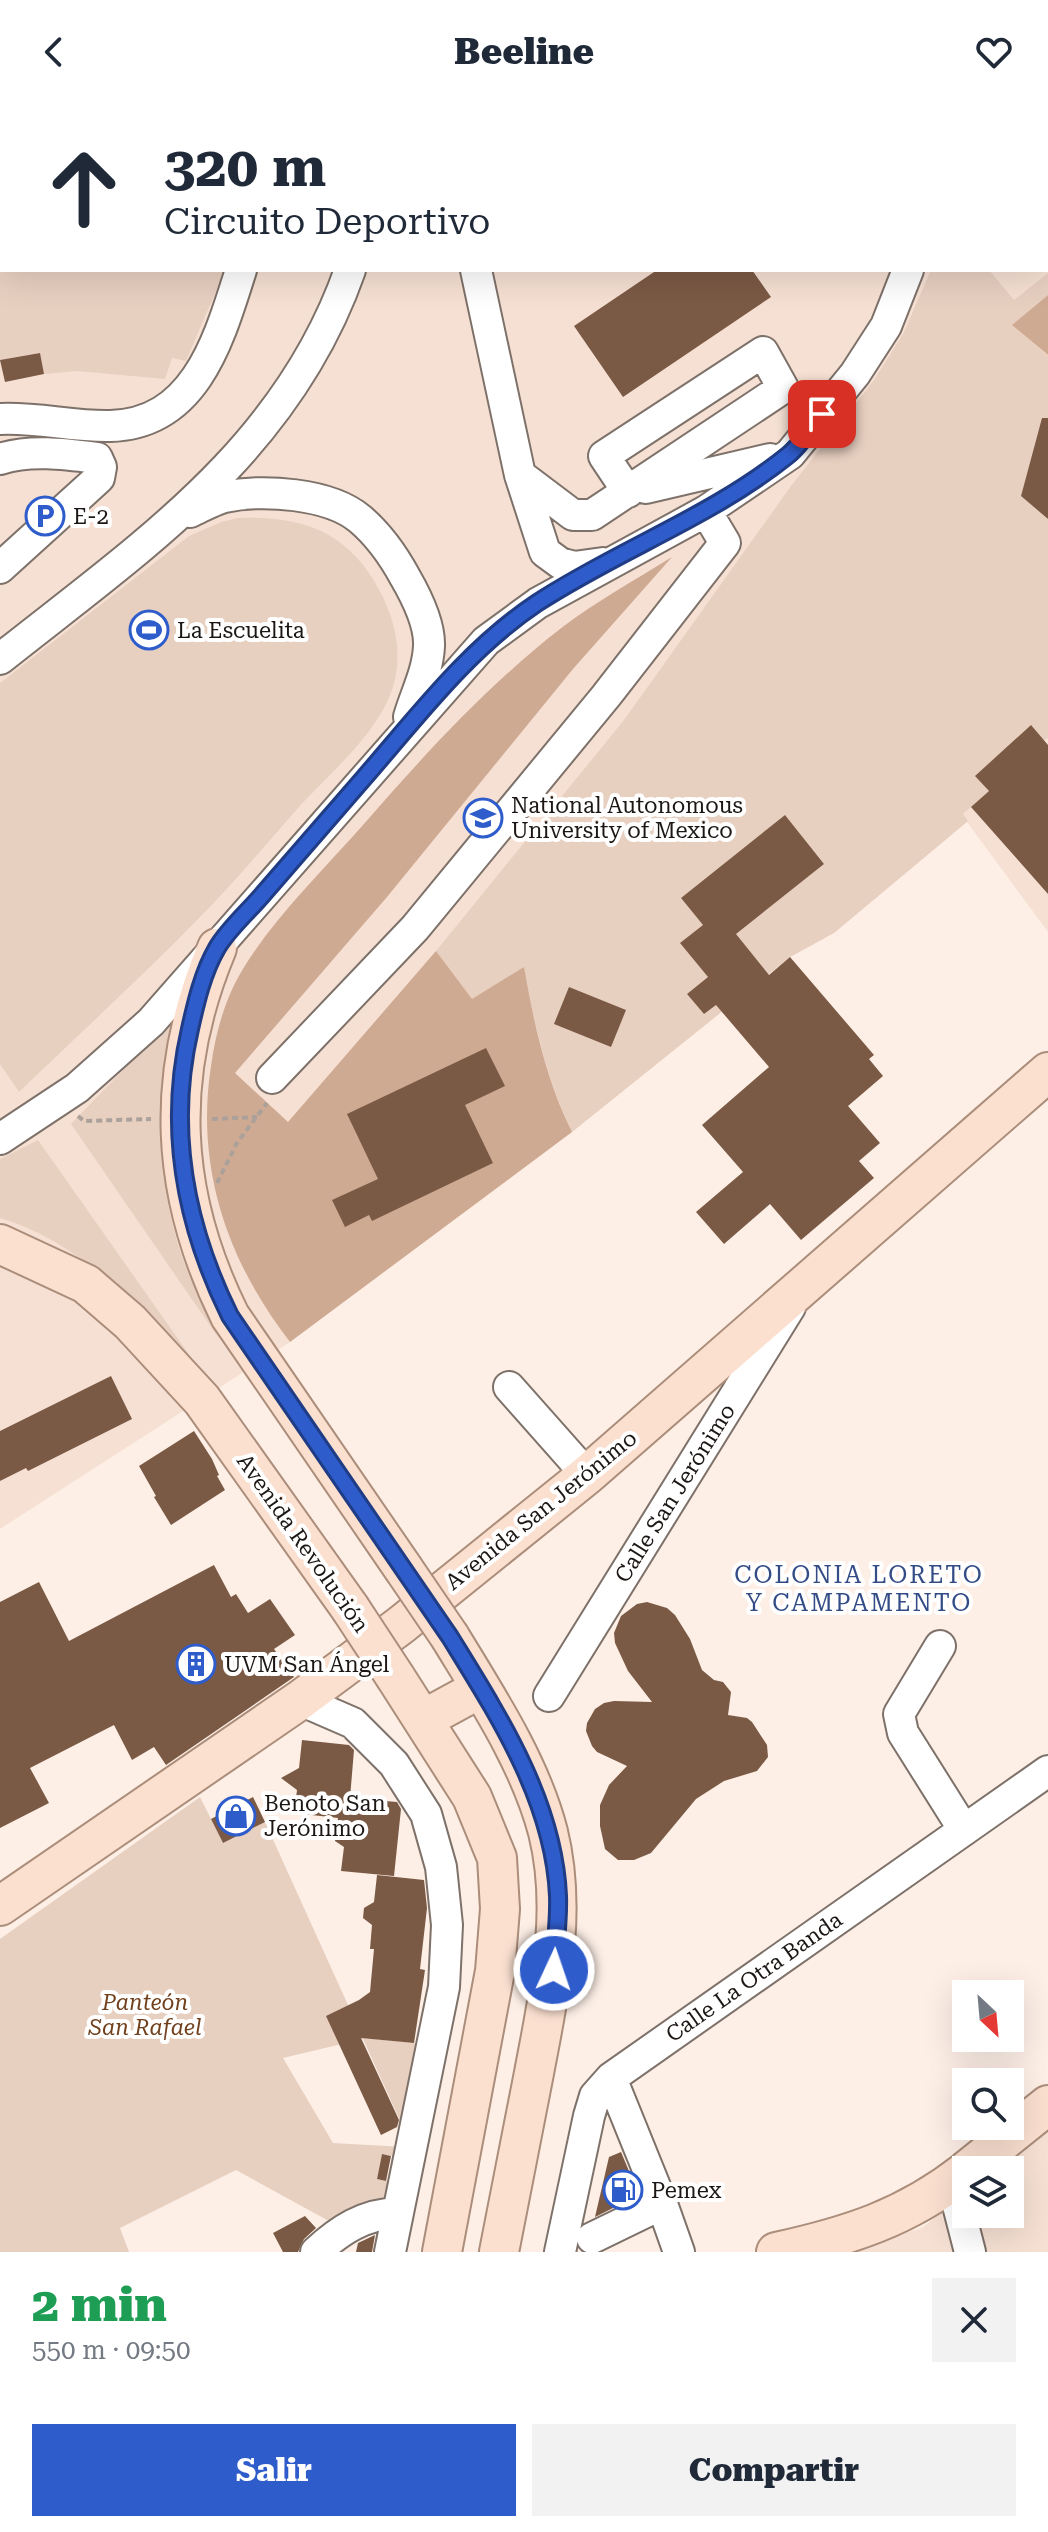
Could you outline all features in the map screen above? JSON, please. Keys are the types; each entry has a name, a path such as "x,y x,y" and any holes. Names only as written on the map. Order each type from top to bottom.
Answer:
{"main road":[{"path":"217,948 194,1011 181,1077 180,1144 195,1228 214,1284 230,1316 450,1637 524,1768 548,1832 558,1895 554,1970 499,2252"},
{"name":"Avenida San Jerónimo","path":"0,1906 300,1700 401,1625 587,1475 1048,1072"},
{"name":"Avenida Revolución","path":"0,1244 86,1284 130,1322 202,1400 350,1608 472,1797 497,1858 500,1909 495,1971 442,2252"},
{"path":"424,1719 481,1688"},
{"path":"472,1797 524,1768"},
{"path":"984,2156 1048,2105"},
{"path":"776,2252 828,2247 892,2218 952,2180"}],"street":[{"path":"0,419 112,426 146,421 170,407 189,391 214,345 240,272"},
{"path":"0,659 179,516 257,435 307,364 349,272"},
{"path":"476,272 520,475 545,552 560,563 574,567 609,563"},
{"path":"0,1139 62,1098 115,1056 160,1013 486,641 538,603 706,511 790,454 855,374 886,326 907,272"},
{"path":"520,475 573,515 592,515 628,492 783,388 763,352 604,456 628,492"},
{"path":"0,459 59,453 97,458 101,467 99,478 0,568"},
{"path":"628,492 790,454"},
{"path":"179,516 224,498 285,493 328,502 359,517 390,549 412,589 430,643 427,665 405,730"},
{"path":"272,1078 415,928 606,696 725,543 706,511"},
{"name":"Calle San Jerónimo","path":"549,1696 801,1289"},
{"path":"509,1387 587,1475"},
{"path":"940,1646 899,1714 903,1733 964,1830"},
{"path":"300,1700 353,1723 394,1764 426,1814 441,1867 447,1925 444,1987 390,2252"},
{"name":"Calle La Otra Banda","path":"579,2242 592,2106 595,2096 611,2078 1048,1771"},
{"path":"611,2078 679,2252"},
{"path":"579,2242 662,2204"},
{"path":"316,2252 355,2223 398,2213"},
{"path":"968,2228 970,2252"}],"path":[{"path":"195,1228 237,1143 257,1117"}],"shaded area":[{"name":"National Autonomous University of Mexico","path":"0,272 1048,272 1048,932 967,822 834,933 790,957 572,1132 290,1342 0,1529"},
{"path":"1048,295 1048,355 1012,325"},
{"path":"672,557 573,669 387,897 235,1073 288,1122 436,951 472,999 524,967 542,1051 572,1132 290,1342 249,1279 221,1212 213,1177 207,1104 211,1066 227,1000 246,964 286,910 457,722 533,651 573,619"},
{"path":"1048,2128 1048,2252 840,2252 922,2228 952,2204 952,2228 1024,2228 1024,2156 1013,2156"}],"green space":[{"path":"0,272 224,272 186,361 172,358 165,379 77,371 44,374 39,353 0,360"},
{"path":"930,272 991,272 1014,300 1048,273 1048,295 1013,325 1048,356 1048,419 1038,433 1021,496 1048,519 1048,738 976,777 989,791 963,814 968,821 834,933 790,957 572,1132 542,1052 524,968 472,1000 436,951 624,720 791,486 874,380 903,334","holes":["785,815 824,864 720,946 681,898","697,930 724,964 763,967 704,1014 687,994 708,977 680,943"]},
{"path":"238,518 279,520 315,529 347,548 360,562 380,591 391,616 397,642 397,669 388,700 354,750 215,902 19,1092 0,1064 0,683 189,536"},
{"path":"174,1017 163,1105 165,1183 183,1259 220,1340 71,1124"},
{"path":"38,1140 207,1380 137,1308 88,1264 61,1245 0,1218 0,1159"},
{"name":"Panteón San Rafael","path":"200,1797 223,1843 265,1822 363,2038 425,2044 407,2136 363,2039 283,2058 333,2143 405,2147 403,2158 382,2154 377,2179 397,2183 393,2206 338,2226 236,2170 120,2228 129,2252 0,2252 0,1939"}],"building":[{"path":"654,272 753,272 771,297 623,397 574,326"},
{"path":"40,353 44,374 5,382 0,360"},
{"path":"1042,418 1048,418 1048,519 1021,496"},
{"path":"1031,725 1048,745 1048,894 971,807 989,791 975,776"},
{"path":"785,815 824,864 736,934 769,975 790,957 874,1055 869,1059 883,1076 848,1106 880,1143 859,1161 874,1178 801,1240 770,1204 724,1244 696,1212 743,1172 702,1125 769,1067 716,1005 704,1014 687,994 708,977 680,943 703,925 681,898"},
{"path":"569,987 626,1010 611,1047 554,1024"},
{"path":"486,1048 505,1086 465,1105 493,1163 372,1221 369,1215 345,1227 332,1200 378,1179 347,1114"},
{"path":"111,1376 132,1419 28,1471 26,1468 0,1481 0,1431"},
{"path":"194,1431 212,1459 225,1490 171,1525 139,1466"},
{"path":"214,1565 231,1597 236,1594 248,1613 270,1599 295,1635 274,1649 294,1677 166,1765 154,1747 132,1760 114,1725 30,1768 49,1803 0,1828 0,1602 39,1582 69,1641"},
{"path":"647,1602 667,1608 675,1615 690,1639 702,1670 714,1680 723,1682 731,1692 728,1715 747,1718 752,1722 767,1745 768,1757 757,1771 724,1781 696,1799 651,1853 634,1860 618,1860 605,1849 600,1805 609,1785 627,1766 597,1752 586,1731 595,1709 604,1703 652,1702 628,1671 615,1643 614,1633 621,1616 637,1604"},
{"path":"302,1740 349,1745 354,1750 350,1798 397,1802 401,1809 394,1876 341,1871 344,1847 335,1841 338,1818 294,1813 297,1790 281,1778 299,1768"},
{"name":"Benoto San Jerónimo","path":"253,1797 265,1822 223,1843 211,1819"},
{"path":"377,1875 424,1880 427,1908 420,1969 425,1970 414,2043 361,2038 399,2120 397,2127 381,2135 326,2016 370,1992 374,1949 370,1949 372,1925 363,1918 364,1908 374,1902"},
{"path":"621,2152 639,2195 595,2217 609,2157"},
{"path":"382,2154 391,2156 386,2181 377,2179"},
{"path":"305,2216 316,2228 304,2239 298,2252 283,2252 273,2233"},
{"path":"375,2235 372,2252 356,2252 358,2243"}],"place":[{"name":"E-2","path":"45,516"},
{"name":"La Escuelita","path":"149,630"},
{"name":"National Autonomous University of Mexico","path":"483,818"},
{"name":"UVM San Ángel","path":"196,1664"},
{"name":"Benoto San Jerónimo","path":"236,1816"},
{"name":"Pemex","path":"623,2190"}],"district":[{"name":"COLONIA LORETO Y CAMPAMENTO","path":"859,1589"}],"route":[{"path":"554,1970 558,1895 548,1832 524,1768 450,1637 230,1316 214,1284 191,1216 184,1180 179,1117 186,1044 204,979 217,948 486,641 538,603 706,511 769,469 790,454 822,414"}]}
